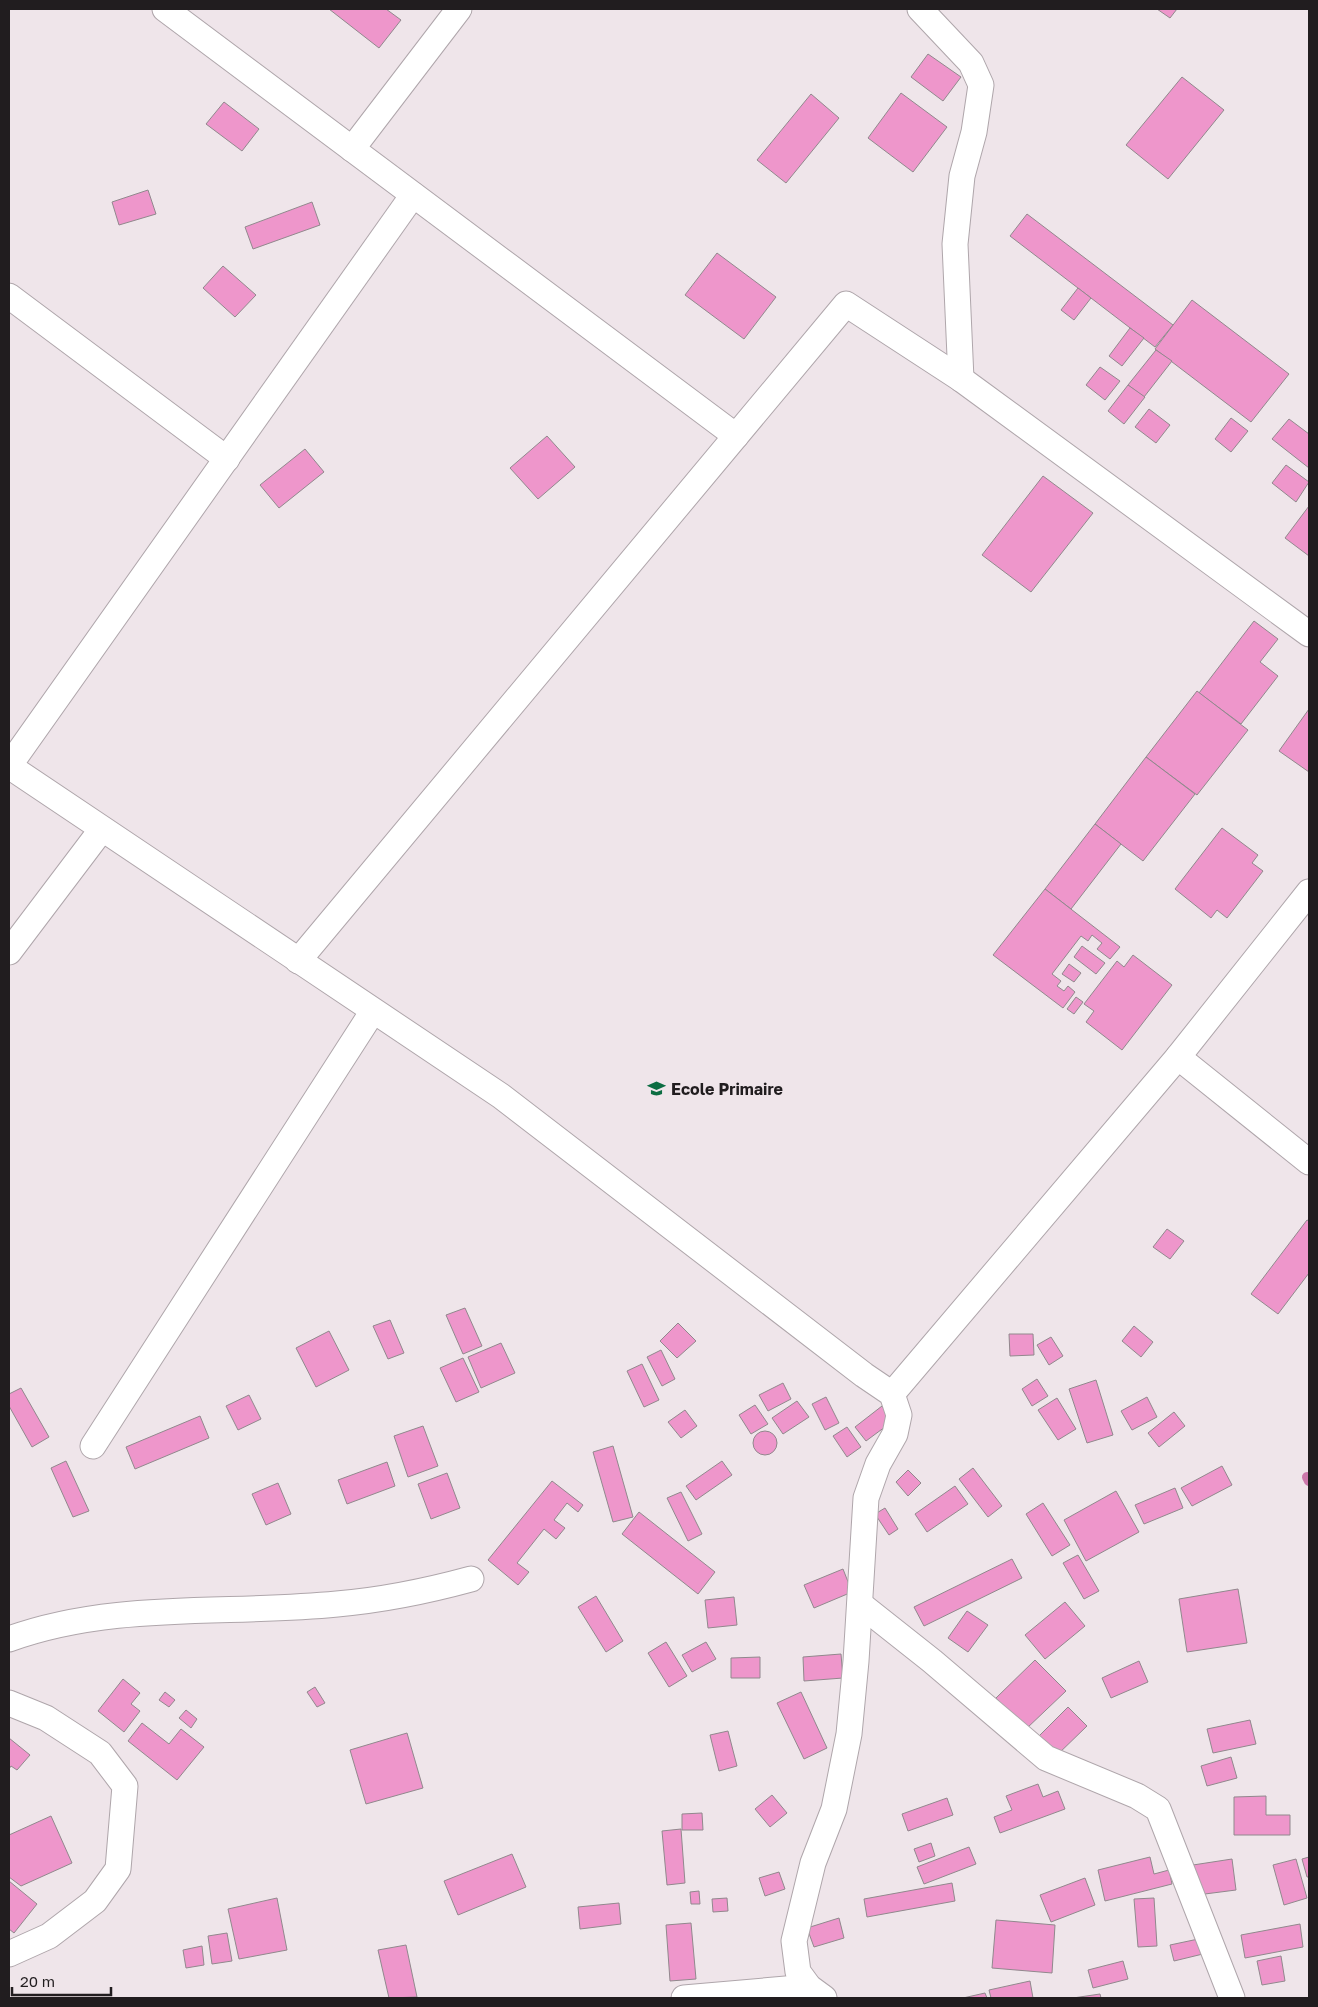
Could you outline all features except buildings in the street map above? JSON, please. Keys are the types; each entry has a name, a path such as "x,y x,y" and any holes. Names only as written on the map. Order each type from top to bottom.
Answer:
{"street":[{"path":"165,9 736,436"},
{"path":"352,149 459,9"},
{"path":"929,11 971,63 981,85 974,132 962,176 955,244 961,379"},
{"path":"413,195 9,766 298,962 501,1096 864,1375 892,1394 900,1415 895,1434 878,1464 866,1498 860,1604 848,1734 834,1809 813,1863 794,1941 798,1972 816,1993"},
{"path":"9,296 227,459"},
{"path":"298,962 846,304 961,379 1309,634"},
{"path":"9,952 102,830"},
{"path":"892,1394 1178,1057 1309,892"},
{"path":"93,1446 373,1011"},
{"path":"1178,1057 1309,1162"},
{"path":"9,1639 38,1629 96,1617 140,1613 336,1604 412,1595 471,1579"},
{"path":"860,1604 932,1661 1046,1758 1137,1796 1158,1809 1232,1998"},
{"path":"9,1703 46,1718 100,1753 126,1786 118,1868 95,1901 49,1936 9,1954"},
{"path":"684,1998 816,1993"}],"waterway":[{"path":"1307,1477 1309,1481"}],"place":[{"name":"Ecole Primaire","path":"657,1089"}]}
